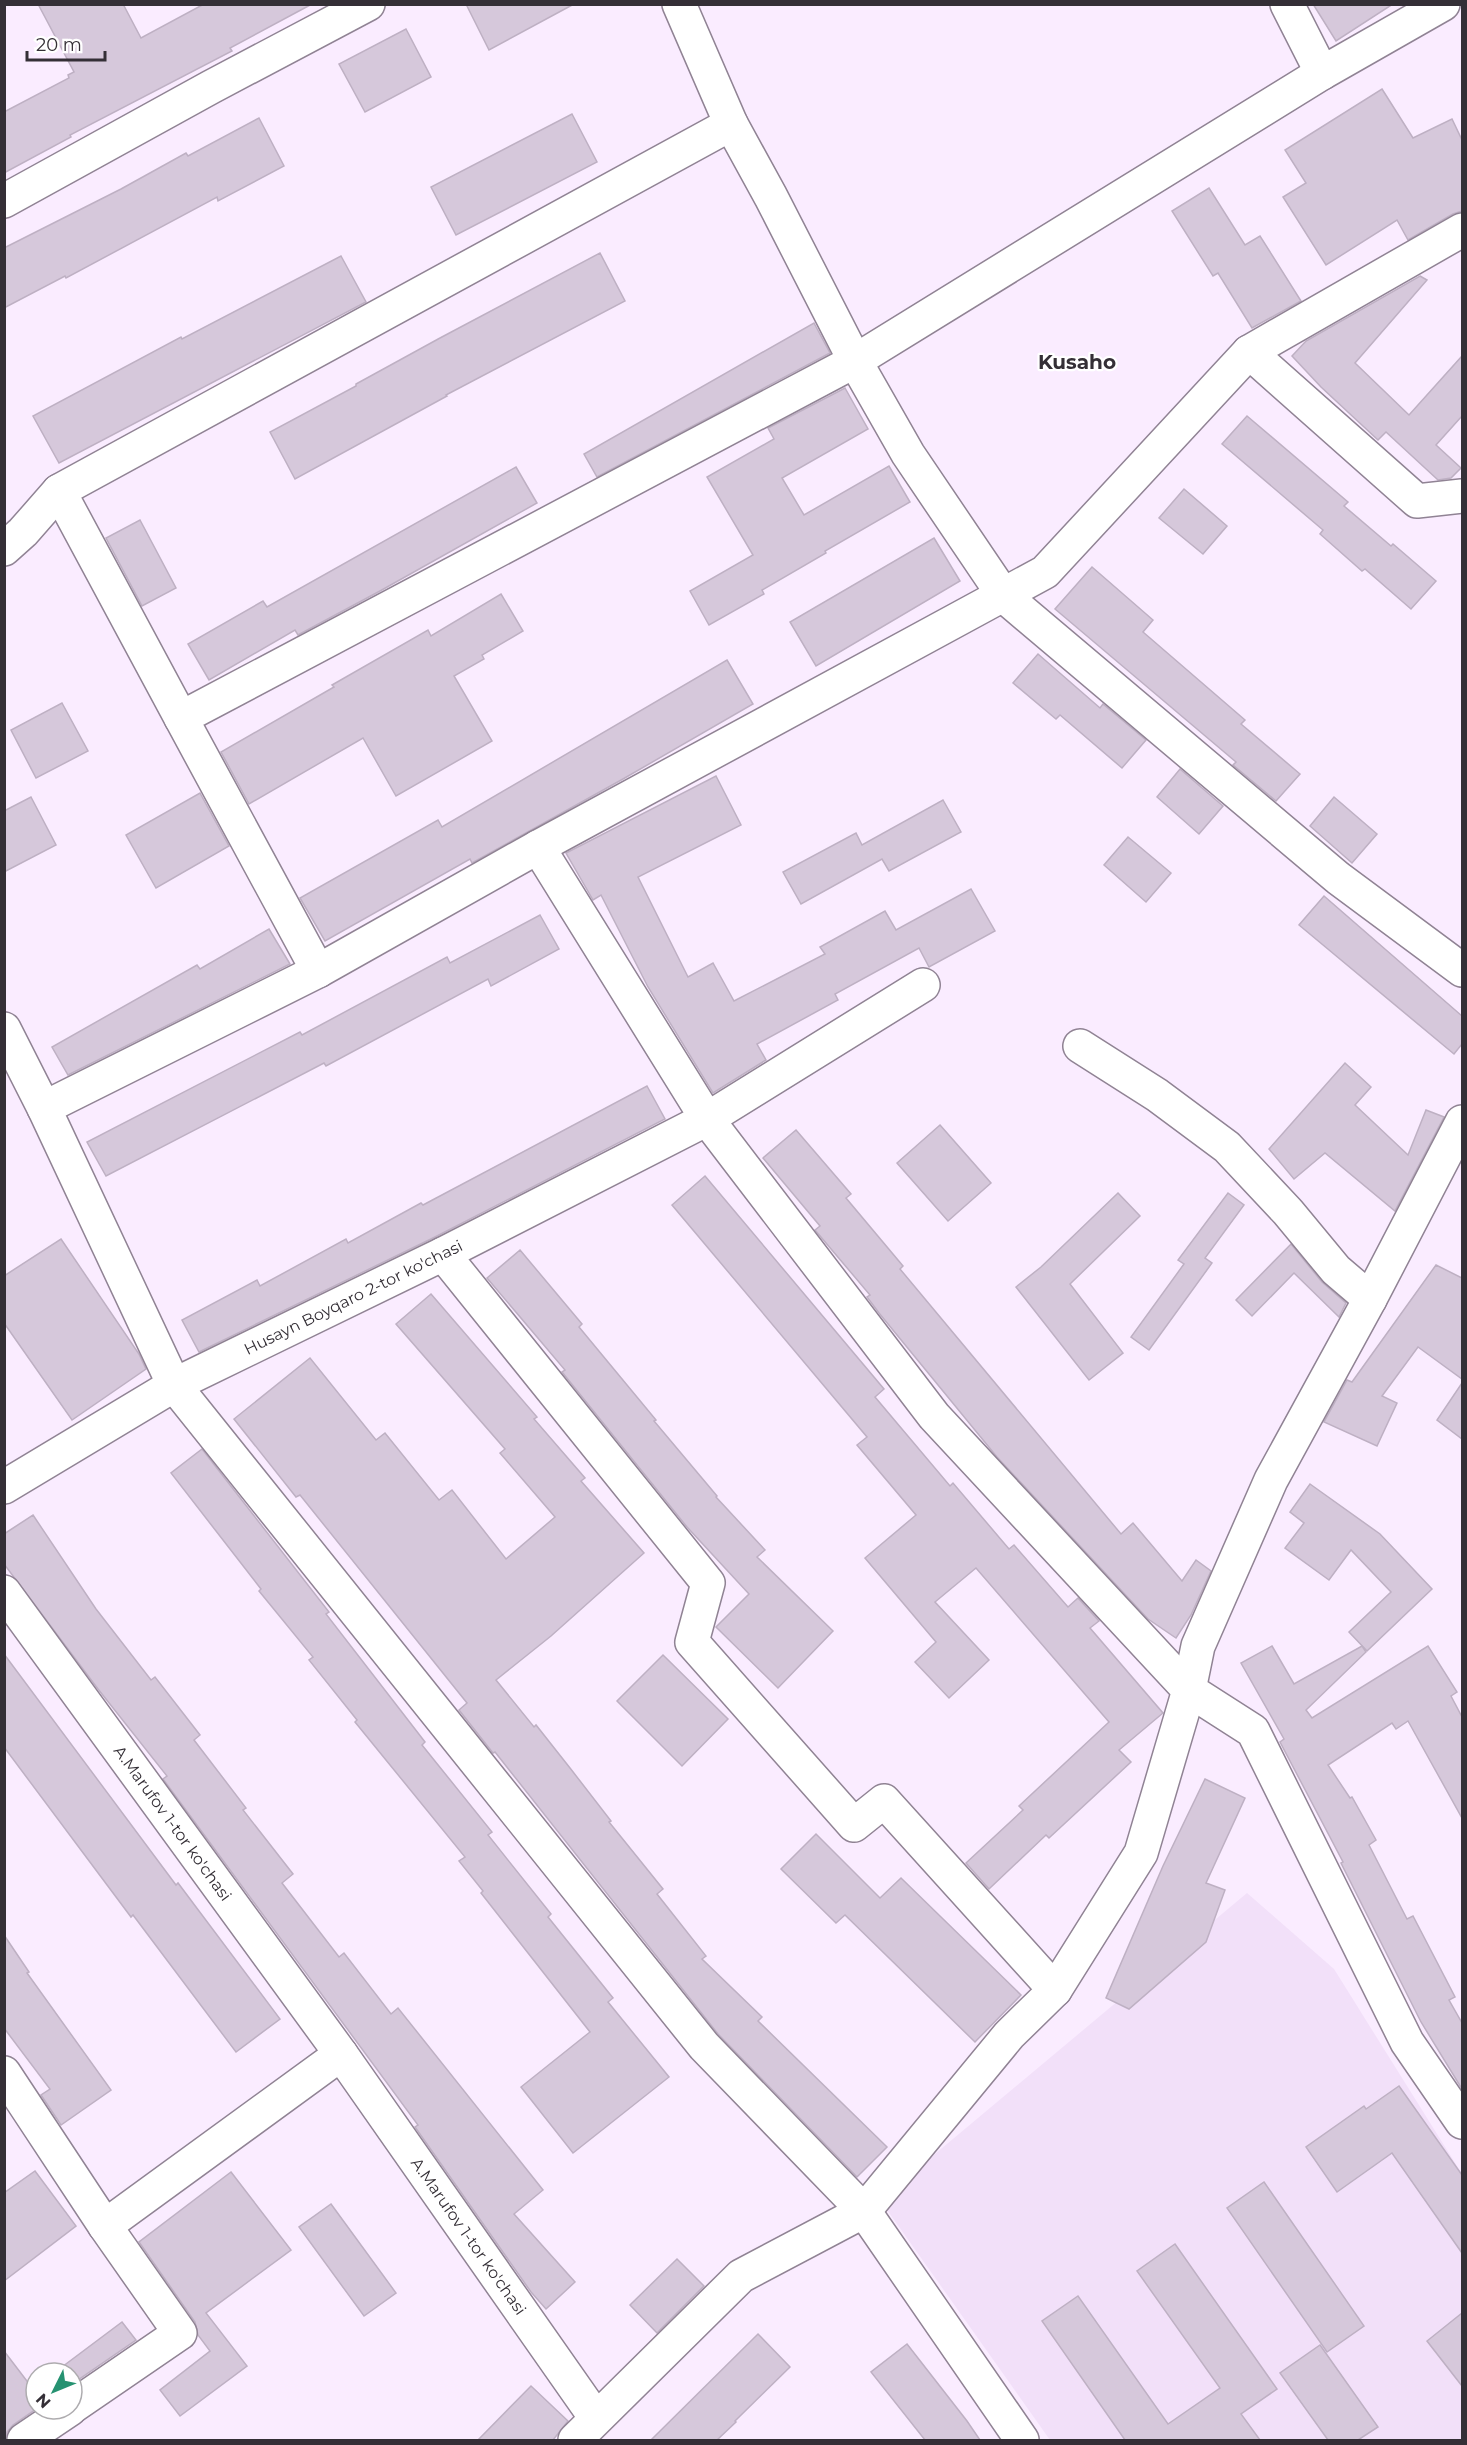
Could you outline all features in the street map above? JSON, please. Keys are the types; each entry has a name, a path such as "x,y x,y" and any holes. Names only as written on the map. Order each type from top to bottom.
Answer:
{"street":[{"path":"4,201 368,4"},
{"path":"679,4 731,124 855,361 908,454 1004,596 1338,878 1462,970"},
{"path":"1287,4 1322,73"},
{"path":"181,718 855,361 1322,73 1443,4"},
{"path":"4,549 23,532 59,491 731,124"},
{"path":"44,1108 318,971 538,847 1045,572 1249,352 1462,230"},
{"path":"1249,352 1417,501 1462,496"},
{"path":"59,491 318,971"},
{"path":"538,847 707,1119 934,1416 1189,1690 1253,1731 1407,2042 1462,2122"},
{"name":"Husayn Boyqaro 2-tor ko'chasi","path":"4,1487 174,1385 443,1254 707,1119 923,985"},
{"path":"4,1029 44,1108 174,1385 704,2046 864,2211 1022,2440"},
{"path":"1080,1046 1157,1095 1227,1147 1288,1212 1336,1270 1370,1299"},
{"path":"585,2429 741,2276 864,2211 1009,2036 1055,1990 1141,1853 1189,1690 1198,1646 1270,1480 1370,1299 1462,1124"},
{"path":"443,1254 708,1583 692,1642 854,1825 884,1801 1055,1990"},
{"name":"A.Marufov 1-tor ko'chasi","path":"4,1592 341,2054 585,2429"},
{"path":"105,2226 341,2054"},
{"path":"4,2073 105,2226 180,2333 84,2399"},
{"path":"24,2440 52,2421"}],"shaded area":[{"path":"1247,1893 1334,1969 1462,2174 1462,2440 1050,2440 880,2200"}],"building":[{"path":"38,4 123,4 141,38 204,4 312,4 230,48 232,51 70,135 71,137 4,173 4,112 69,78 68,75 74,72"},
{"path":"466,4 574,4 489,50"},
{"path":"1313,4 1393,4 1336,41"},
{"path":"406,29 431,77 365,112 339,64"},
{"path":"1382,89 1413,138 1452,119 1462,140 1462,211 1408,240 1397,220 1326,265 1283,197 1306,183 1285,150"},
{"path":"572,114 597,162 456,235 431,187"},
{"path":"259,118 284,166 218,201 217,197 66,278 65,276 4,308 4,248 121,189 186,153 188,156"},
{"path":"1209,188 1245,245 1260,236 1301,301 1252,328 1218,273 1213,276 1172,211"},
{"path":"600,253 625,301 446,395 295,479 270,432"},
{"path":"341,256 366,302 59,463 33,416 181,337 182,339"},
{"path":"1420,276 1427,280 1355,363 1409,415 1462,356 1462,416 1436,445 1461,468 1451,478 1438,480 1386,432 1378,440 1321,387 1292,356 1306,341"},
{"path":"814,323 830,353 597,477 584,454"},
{"path":"845,388 868,429 782,478 804,515 889,466 910,502 825,551 826,553 762,590 764,594 709,625 690,591 753,555 707,477 774,439 768,428"},
{"path":"1247,416 1348,502 1344,506 1436,581 1411,609 1365,569 1362,571 1320,534 1323,530 1222,444"},
{"path":"516,467 537,503 298,635 295,630 209,680 188,644 263,601 267,607"},
{"path":"1184,489 1227,526 1203,554 1159,518"},
{"path":"140,520 176,588 142,606 106,538"},
{"path":"934,538 960,581 816,666 790,622"},
{"path":"1092,567 1153,620 1143,632 1245,720 1241,724 1300,774 1276,801 1233,765 1236,762 1055,609"},
{"path":"501,594 523,631 482,655 484,659 454,676 492,741 396,796 363,738 249,804 221,752 428,630 431,636"},
{"path":"1038,654 1100,708 1103,704 1146,740 1122,768 1060,715 1056,719 1013,683"},
{"path":"727,660 753,704 472,863 470,859 325,941 300,898 438,820 442,827"},
{"path":"62,703 88,751 36,778 11,730"},
{"path":"1180,769 1223,806 1199,834 1157,797"},
{"path":"716,776 741,825 638,877 688,977 713,963 734,1001 825,954 820,947 885,911 896,930 971,889 995,931 929,967 919,948 835,994 838,1000 757,1044 766,1060 713,1093 648,987 601,895 593,900 566,853"},
{"path":"200,793 229,846 156,888 126,835"},
{"path":"31,797 56,845 4,872 4,811"},
{"path":"1334,797 1377,834 1352,863 1310,826"},
{"path":"943,800 961,832 889,871 882,859 801,904 783,872 856,833 862,845"},
{"path":"1128,837 1171,873 1146,902 1104,865"},
{"path":"1324,896 1462,1016 1462,1044 1454,1054 1299,925"},
{"path":"540,915 559,949 491,986 488,979 326,1066 324,1063 106,1176 87,1142 300,1032 302,1035 447,957 450,963"},
{"path":"269,929 290,964 68,1075 52,1047 197,965 200,969"},
{"path":"1345,1063 1371,1087 1355,1105 1408,1155 1426,1110 1444,1117 1395,1211 1325,1153 1294,1179 1269,1149"},
{"path":"647,1086 665,1119 435,1237 199,1352 182,1320 257,1280 260,1286 346,1239 348,1243"},
{"path":"940,1125 991,1183 948,1221 897,1163"},
{"path":"796,1130 851,1194 846,1198 903,1266 900,1269 1121,1534 1133,1523 1182,1581 1196,1560 1211,1571 1191,1615 1176,1638 1148,1619 997,1457 879,1313 867,1297 870,1295 815,1230 820,1226 763,1158"},
{"path":"705,1176 884,1389 875,1397 950,1486 953,1483 1009,1549 1014,1545 1068,1607 1078,1598 1099,1621 1090,1628 1163,1713 1119,1750 1131,1762 1049,1838 1046,1835 989,1889 966,1863 1023,1810 1019,1806 1109,1722 976,1568 935,1602 989,1660 949,1698 915,1662 936,1642 865,1558 916,1515 857,1445 867,1437 672,1205"},
{"path":"1118,1193 1140,1216 1070,1284 1123,1353 1089,1380 1016,1287 1041,1267"},
{"path":"1228,1193 1244,1205 1205,1258 1212,1263 1149,1350 1131,1337 1184,1264 1178,1260"},
{"path":"61,1239 139,1354 146,1369 72,1420 4,1323 4,1276"},
{"path":"1291,1244 1322,1282 1346,1303 1339,1317 1294,1273 1252,1316 1236,1300"},
{"path":"520,1250 582,1324 579,1327 716,1497 765,1550 757,1557 833,1631 778,1688 716,1627 749,1594 687,1527 562,1372 565,1370 487,1278"},
{"path":"1436,1265 1462,1278 1462,1379 1418,1347 1382,1396 1397,1403 1377,1446 1324,1422 1347,1380 1352,1382"},
{"path":"431,1294 537,1417 534,1419 585,1478 581,1481 644,1553 551,1636 496,1680 534,1727 536,1725 663,1889 657,1894 706,1956 702,1959 762,2017 758,2021 887,2147 857,2177 718,2034 495,1752 493,1753 459,1710 467,1703 300,1495 296,1497 234,1419 310,1358 376,1440 385,1433 439,1500 452,1490 506,1559 555,1517 500,1453 505,1449 396,1324"},
{"path":"1462,1383 1462,1439 1437,1420"},
{"path":"202,1449 329,1612 326,1614 425,1742 422,1745 492,1832 488,1835 551,1914 548,1917 613,1998 608,2002 669,2077 573,2153 521,2087 590,2032 481,1893 483,1891 459,1861 465,1857 355,1722 357,1720 309,1660 313,1657 259,1591 261,1589 171,1473"},
{"path":"1310,1484 1380,1534 1432,1589 1367,1651 1349,1632 1391,1592 1351,1550 1329,1580 1285,1548 1304,1523 1290,1512"},
{"path":"33,1515 96,1609 151,1680 155,1677 200,1735 194,1740 246,1808 243,1810 293,1874 282,1883 339,1957 344,1953 391,2014 398,2008 543,2190 514,2214 575,2282 546,2309 531,2292 415,2127 418,2125 163,1779 167,1776 4,1564 4,1534"},
{"path":"1272,1646 1294,1684 1362,1646 1366,1652 1306,1710 1312,1718 1428,1646 1457,1692 1451,1696 1462,1717 1462,1818 1408,1721 1396,1729 1392,1723 1328,1765 1350,1798 1352,1797 1376,1840 1369,1845 1407,1919 1413,1916 1455,1997 1449,2000 1462,2023 1462,2089 1421,2022 1341,1863 1343,1862 1280,1742 1284,1739 1241,1663"},
{"path":"4,1654 176,1885 178,1883 280,2019 236,2052 133,1915 131,1917 4,1747"},
{"path":"663,1655 728,1719 682,1766 617,1701"},
{"path":"1205,1779 1245,1798 1206,1883 1225,1890 1206,1942 1129,2009 1106,1998 1163,1866"},
{"path":"816,1834 880,1898 901,1878 1021,1995 975,2042 845,1915 836,1923 781,1869"},
{"path":"4,1935 29,1972 27,1973 111,2090 61,2125 41,2095 50,2089 4,2028"},
{"path":"1399,2086 1462,2175 1462,2253 1392,2153 1337,2192 1306,2147 1364,2106 1366,2109"},
{"path":"35,2171 76,2226 4,2281 4,2193"},
{"path":"231,2172 291,2250 206,2313 247,2366 180,2416 160,2390 210,2351 198,2335 195,2322 139,2242"},
{"path":"1264,2182 1364,2326 1327,2352 1227,2208"},
{"path":"331,2204 396,2293 364,2316 299,2227"},
{"path":"1175,2244 1277,2389 1241,2414 1260,2440 1125,2440 1042,2321 1078,2296 1168,2424 1220,2388 1137,2271"},
{"path":"677,2259 704,2286 657,2333 630,2305"},
{"path":"1462,2313 1462,2386 1427,2341"},
{"path":"122,2322 136,2340 84,2376 84,2361 70,2361"},
{"path":"758,2334 790,2367 736,2422 717,2440 651,2440"},
{"path":"907,2344 980,2440 925,2440 871,2372"},
{"path":"1320,2345 1378,2427 1358,2440 1328,2440 1280,2373"},
{"path":"4,2351 24,2377 24,2417 7,2432 5,2440"},
{"path":"531,2386 568,2421 553,2440 478,2440"}],"district":[{"name":"Kusaho","path":"1077,362"}]}
